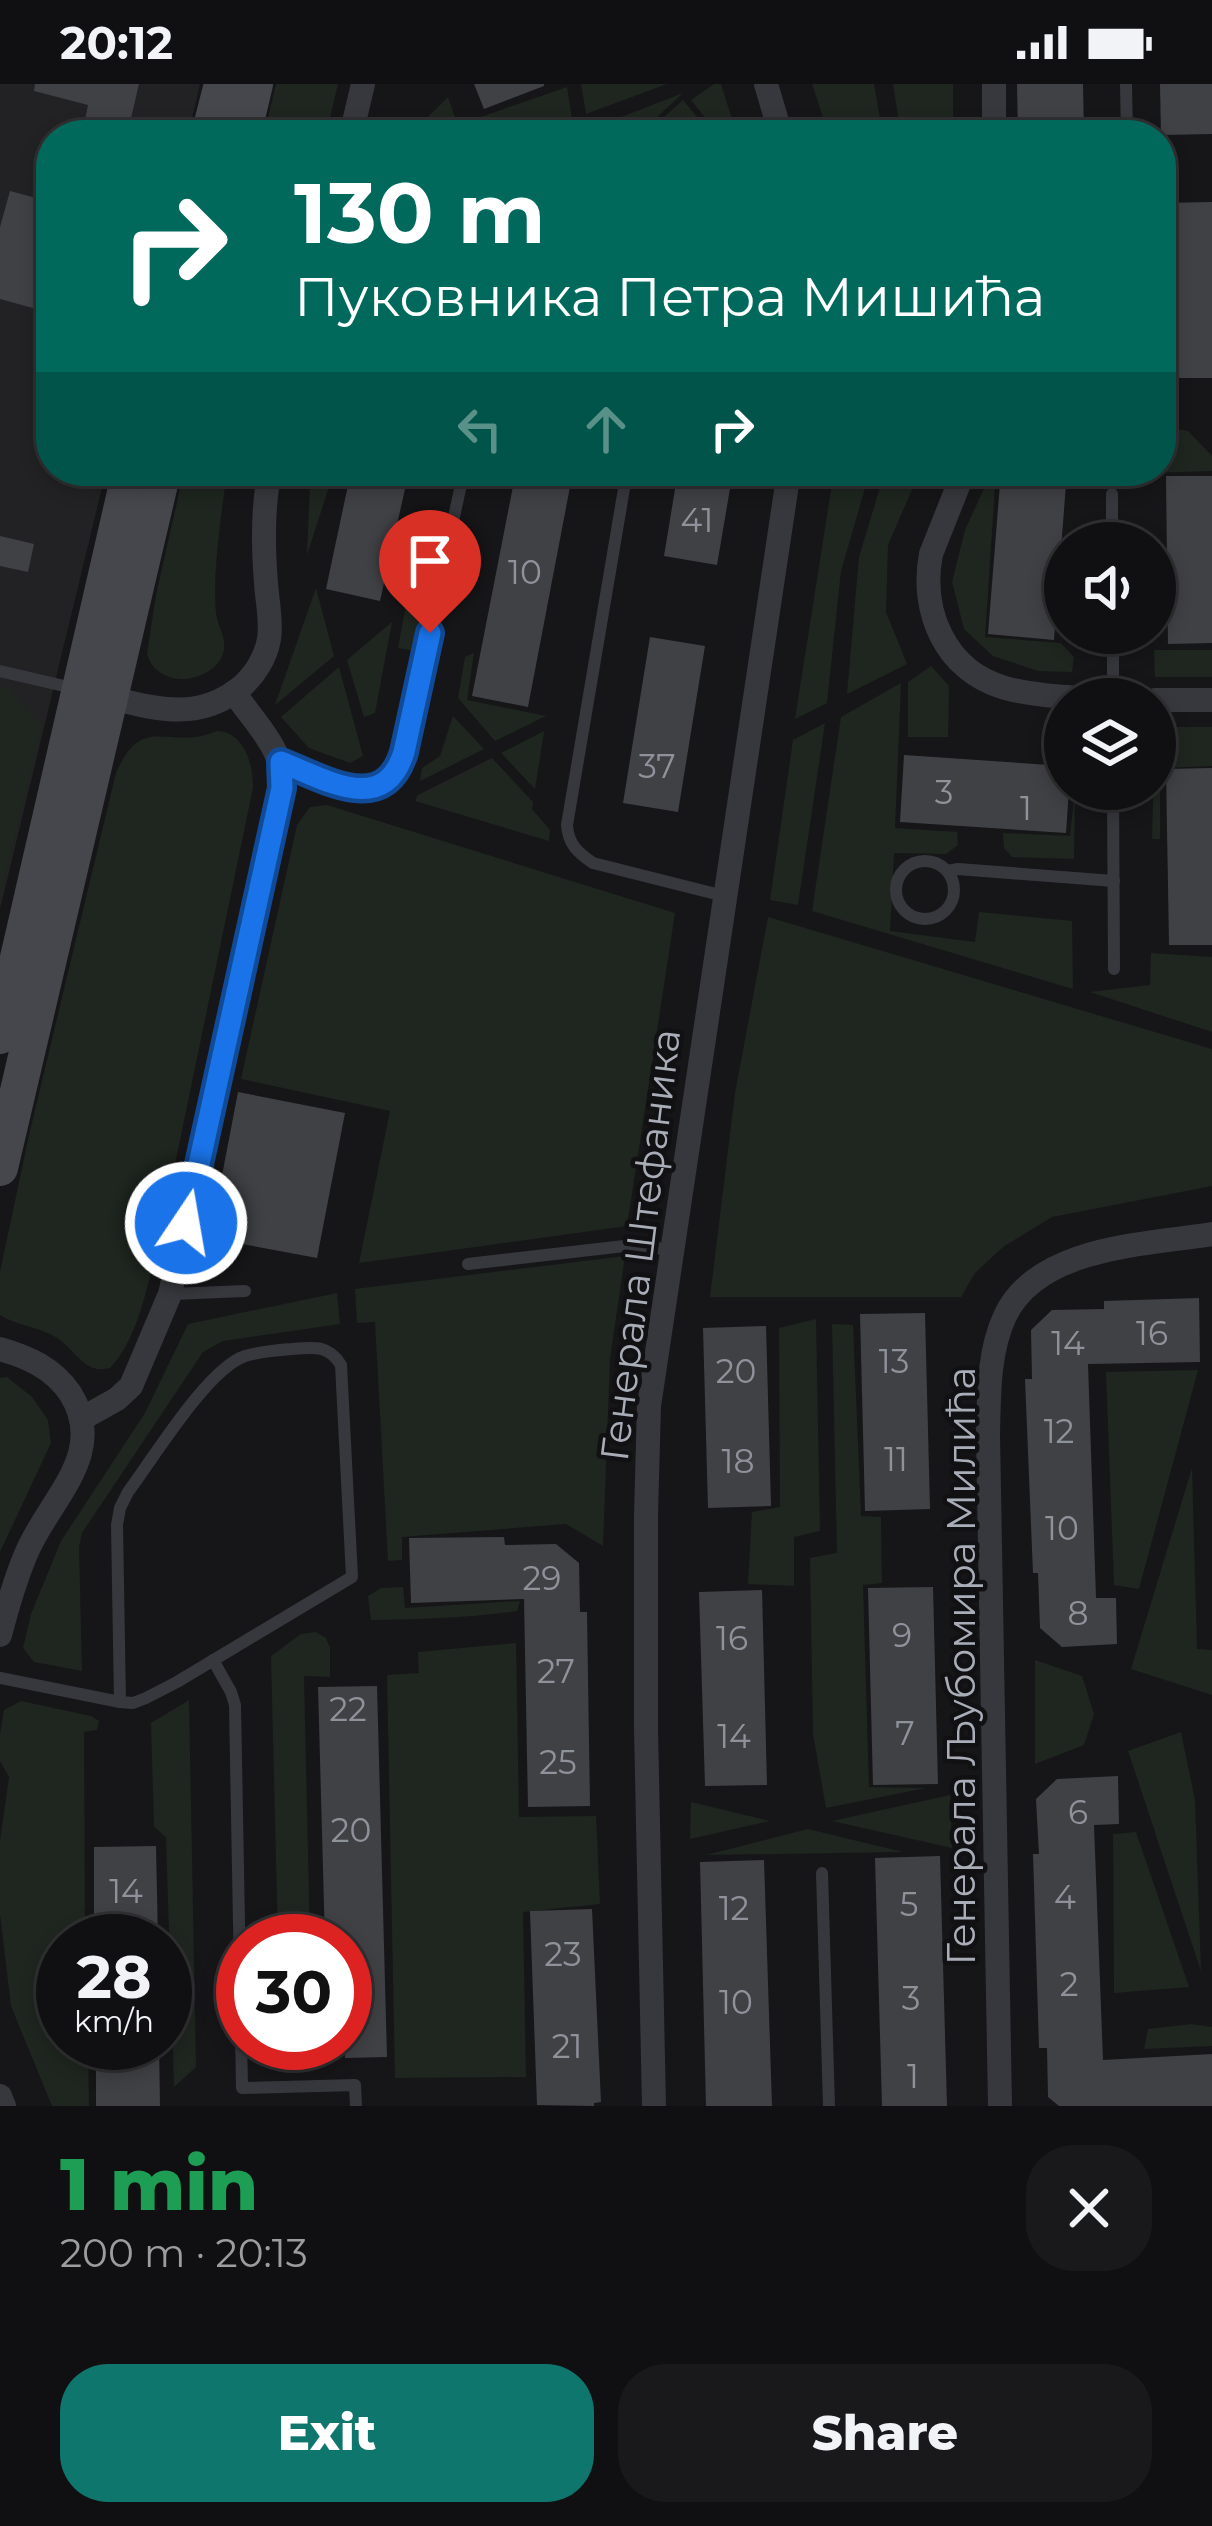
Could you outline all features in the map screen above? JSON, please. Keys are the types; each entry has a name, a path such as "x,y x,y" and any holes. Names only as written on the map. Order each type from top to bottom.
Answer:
{"street":[{"path":"213,120 222,84"},
{"path":"247,120 255,84"},
{"path":"355,120 363,84"},
{"path":"766,84 777,120"},
{"path":"994,84 994,120"},
{"path":"0,1168 94,694 128,486"},
{"path":"0,1036 5,997 158,486"},
{"path":"94,694 154,708 200,709 249,680 270,635 263,540 268,486"},
{"name":"Генерала Штефаника","path":"654,2106 646,1450 654,1361 787,486"},
{"path":"958,486 928,568 929,607 939,636 964,665 991,683 1044,695"},
{"path":"82,1418 131,1386 170,1294 282,788 281,762 234,692"},
{"path":"1176,700 1212,700"},
{"name":"Генерала Љубомира Милића","path":"1000,2106 988,1457 989,1397 999,1336 1008,1311 1022,1292 1071,1260 1212,1234"},
{"path":"0,1349 49,1370 68,1389 82,1418 81,1454 26,1553 0,1635"},
{"path":"0,2096 4,2106"}],"lane":[{"path":"1126,84 1126,120"},
{"path":"281,762 365,790 379,788 399,770 461,486"},
{"path":"624,486 568,836 580,855 593,863 724,896"},
{"path":"1112,494 1112,522"},
{"path":"0,671 94,694"},
{"path":"1114,810 1114,969"},
{"path":"947,872 953,898 941,914 922,920 904,910 896,884 914,863 932,862 947,872 1114,880"},
{"path":"468,1264 634,1245 671,1250"},
{"path":"170,1294 245,1291"},
{"path":"0,1678 120,1702 133,1702 352,1577 341,1365 333,1353 320,1347 244,1356 232,1363 201,1392 128,1492 117,1526 120,1702"},
{"path":"213,1660 235,1705 242,2088 355,2085 356,2106"},
{"path":"822,1873 829,2106"}],"shaded area":[{"path":"0,84 200,84 192,120 36,120 36,486 102,486 0,909"},
{"path":"276,84 338,84 330,120 268,120"},
{"path":"581,84 667,84 586,114"},
{"path":"721,84 732,120 707,120 691,100"},
{"path":"812,84 874,84 880,120 824,120"},
{"path":"893,84 953,84 953,120 899,120"},
{"path":"567,87 570,120 475,119"},
{"path":"683,93 654,120 614,120"},
{"path":"448,97 456,120 425,120"},
{"path":"683,100 700,120 661,120"},
{"path":"1176,429 1188,431 1212,456 1212,471 1176,472"},
{"path":"181,486 225,486 215,580 224,646 221,658 200,676 179,679 151,663 147,654"},
{"path":"310,486 329,486 307,555"},
{"path":"832,486 866,486 841,571 827,703 795,719"},
{"path":"880,486 914,486 888,545 886,612 907,664 847,694 859,557"},
{"path":"985,486 995,486 985,637 1044,642 1044,654 1074,657 1072,672 1038,671 993,656 964,629 952,582 965,530"},
{"path":"411,577 429,581 415,651 398,648"},
{"path":"316,588 334,656 275,705"},
{"path":"392,622 375,713 364,717 347,660"},
{"path":"1212,650 1212,677 1155,677 1154,654"},
{"path":"474,653 467,700 546,716 495,741 458,698 465,657"},
{"path":"931,666 949,686 948,737 908,737 908,682"},
{"path":"339,667 363,756 350,763 309,748 281,717"},
{"path":"901,683 895,828 957,832 958,845 946,854 894,853 890,931 975,942 979,912 1072,921 1073,989 812,911 841,717"},
{"path":"0,686 8,688 42,726 0,897"},
{"path":"453,716 484,749 420,781 422,768 440,756"},
{"path":"825,723 798,905 770,900 793,740"},
{"path":"1176,727 1212,727 1212,766 1176,767"},
{"path":"217,731 241,744 253,788 145,1297 120,1356 110,1368 93,1368 54,1336 0,1315 0,1272 116,773 126,754 147,738 184,738"},
{"path":"544,732 535,789 501,753"},
{"path":"492,758 533,802 532,809 550,830 549,841 415,801 418,795"},
{"path":"327,805 675,913 627,1226 359,1263 390,1111 241,1079 297,825 310,807"},
{"path":"1075,810 1074,859 1012,857 1004,848 1003,833 1070,836"},
{"path":"1153,810 1160,810 1160,839 1152,839"},
{"path":"768,917 1212,1049 1212,1186 1052,1217 1003,1247 975,1273 961,1297 710,1297 735,1093"},
{"path":"1151,953 1212,957 1212,1032 1090,992 1150,985"},
{"path":"625,1256 610,1359 603,1546 566,1524 402,1537 402,1560 388,1561 375,1322 357,1323 355,1289"},
{"path":"337,1293 340,1324 223,1341 203,1352 82,1533 82,1671 34,1662 23,1648 31,1614 61,1541 145,1413 188,1324"},
{"path":"816,1319 820,1531 794,1537 794,1586 748,1584 752,1512 780,1507 779,1328"},
{"path":"832,1324 853,1325 861,1516 881,1517 882,1583 863,1585 869,1787 926,1788 826,1808 813,1734 810,1558 837,1553"},
{"path":"1198,1370 1139,1589 1114,1585 1106,1372"},
{"path":"7,1377 32,1397 48,1420 51,1443 0,1552 0,1378"},
{"path":"1192,1468 1197,1649 1212,1650 1212,1695 1131,1669"},
{"path":"403,1587 405,1608 520,1601 517,1611 371,1620 368,1596 381,1588"},
{"path":"316,1632 326,1638 330,1677 304,1676 309,1914 277,1914 271,1656 301,1634"},
{"path":"516,1643 519,1817 596,1816 600,1904 523,1912 526,2077 395,2078 387,1675 419,1673 418,1652"},
{"path":"1035,1660 1082,1676 1094,1714 1084,1745 1035,1764"},
{"path":"189,1700 196,2067 174,2087 173,2070 192,2070 192,1914 168,1914 166,1837 154,1827 151,1723"},
{"path":"21,1701 99,1721 97,1730 84,1732 85,1914 36,1914 36,2067 11,2006 0,1914 0,1841 9,1777 0,1761 4,1710"},
{"path":"1181,1732 1195,1800 1201,1971 1128,1751"},
{"path":"950,1795 952,1848 832,1821"},
{"path":"691,1802 770,1821 690,1839"},
{"path":"808,1829 903,1852 706,1855"},
{"path":"1136,1832 1189,1987 1114,1993 1113,1834"},
{"path":"1191,2024 1212,2027 1212,2046 1144,2049 1148,2029"},
{"path":"37,2070 88,2070 89,2106 52,2106"}],"building":[{"path":"35,84 139,84 131,120 85,120 88,105 34,91"},
{"path":"474,84 544,84 544,86 484,109"},
{"path":"1017,84 1083,84 1084,120 1018,120"},
{"path":"1160,84 1212,84 1212,134 1176,135 1176,120 1161,120"},
{"path":"10,191 36,198 36,309 0,299 0,227"},
{"path":"1212,202 1212,378 1176,378 1176,203"},
{"path":"1176,476 1212,476 1212,643 1176,644 1176,522 1167,522 1166,486 1176,486"},
{"path":"348,486 406,486 380,601 326,589"},
{"path":"513,486 570,486 528,707 472,696"},
{"path":"676,486 730,486 717,565 664,556"},
{"path":"1000,486 1066,486 1063,522 1044,522 1044,639 988,634"},
{"path":"0,536 34,544 28,572 0,566"},
{"path":"650,637 705,646 678,812 623,803"},
{"path":"904,755 1044,765 1044,810 1068,810 1066,833 900,822"},
{"path":"1212,768 1212,945 1169,945 1167,810 1176,810 1176,769"},
{"path":"238,1092 345,1113 317,1258 210,1238"},
{"path":"1199,1298 1200,1362 1088,1364 1096,1598 1116,1598 1117,1644 1062,1647 1040,1628 1038,1573 1033,1573 1025,1379 1032,1379 1031,1330 1052,1310 1104,1309 1104,1301"},
{"path":"925,1313 930,1509 865,1511 860,1314"},
{"path":"766,1326 771,1506 708,1508 703,1328"},
{"path":"504,1537 505,1545 556,1544 579,1563 580,1612 587,1612 590,1806 528,1807 524,1599 411,1603 409,1538"},
{"path":"933,1587 938,1784 873,1785 868,1588"},
{"path":"762,1590 767,1785 705,1786 699,1592"},
{"path":"377,1686 387,2057 372,2057 372,1914 324,1914 318,1687"},
{"path":"1118,1776 1119,1824 1094,1825 1103,2060 1212,2054 1212,2106 1059,2106 1048,2097 1047,2048 1039,2048 1033,1854 1039,1854 1036,1799 1057,1779"},
{"path":"156,1846 157,1914 94,1914 94,1847"},
{"path":"940,1856 947,2106 882,2106 875,1858"},
{"path":"764,1860 772,2106 706,2106 700,1862"},
{"path":"592,1909 601,2102 594,2106 537,2105 530,1911"},
{"path":"96,2070 159,2070 160,2106 96,2106"}],"route":[{"path":"186,1223 282,788 281,762 326,780 365,790 379,788 399,770 430,633"}]}
